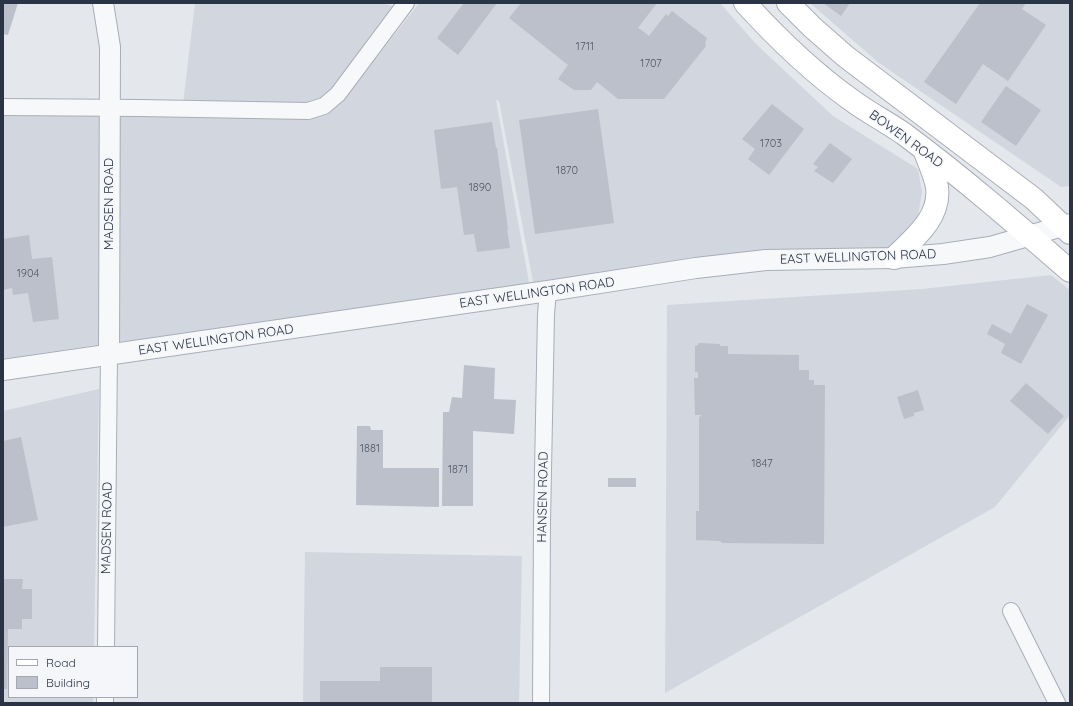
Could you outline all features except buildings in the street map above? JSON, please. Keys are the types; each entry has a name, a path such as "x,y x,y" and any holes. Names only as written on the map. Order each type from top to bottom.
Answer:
{"main road":[{"name":"BOWEN ROAD","path":"746,3 782,41 833,86 851,100 902,133 924,150 996,207 1070,271"},
{"path":"788,3 812,27 845,56 1034,199 1068,228"},
{"path":"894,258 926,224 934,212 937,198 937,186 924,150"}],"street":[{"name":"MADSEN ROAD","path":"103,3 110,47 106,646"},
{"path":"3,107 110,107 308,111 324,106 338,94 406,3"},
{"name":"EAST WELLINGTON ROAD","path":"3,370 109,354 143,351 696,268 766,260 894,258 943,254 990,247 1029,236 1068,228"},
{"name":"HANSEN ROAD","path":"541,703 542,515 546,314 548,291"},
{"path":"1012,612 1058,703"}],"shaded area":[{"path":"195,3 380,3 401,8 329,101 343,101 419,3 720,3 756,44 833,116 918,169 922,192 916,228 899,248 534,287 499,101 496,100 530,288 89,346 3,359 3,101 183,104"},
{"path":"810,3 1070,3 1070,186 1061,187 879,63"},
{"path":"1051,275 1070,290 1070,415 995,507 665,693 667,305 922,289"},
{"path":"99,389 94,646 8,646 8,698 93,698 93,703 3,703 3,411"},
{"path":"305,552 522,556 519,703 303,703"}]}
